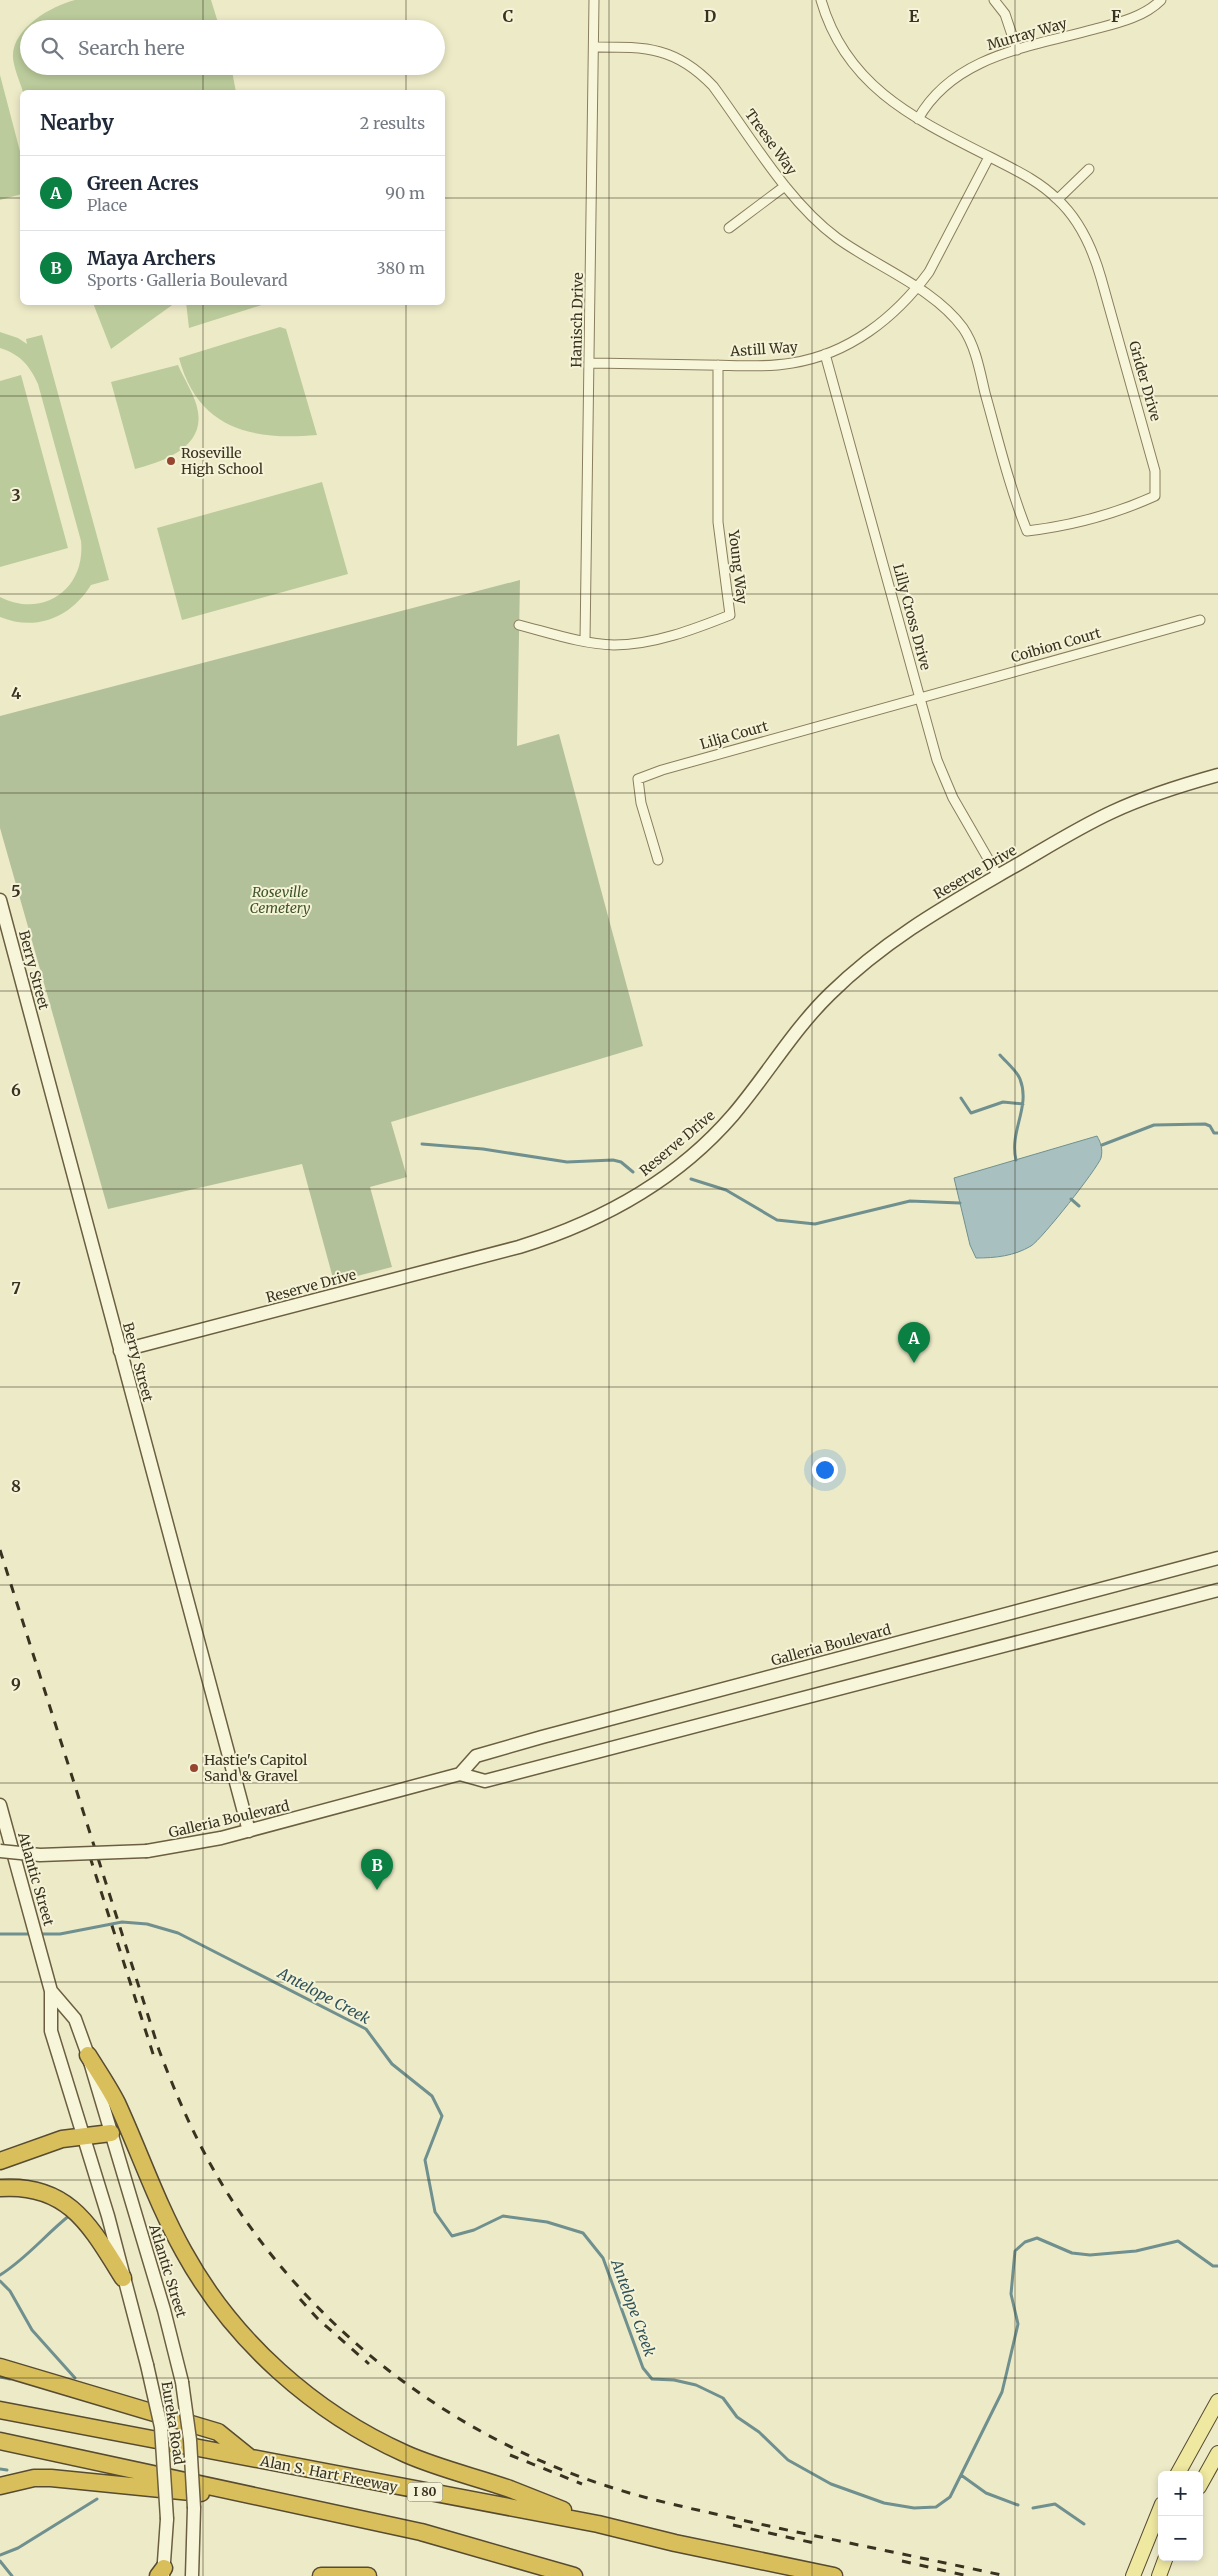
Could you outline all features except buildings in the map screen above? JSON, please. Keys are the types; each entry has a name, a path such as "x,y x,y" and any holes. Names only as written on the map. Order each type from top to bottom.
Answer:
{"highway":[{"path":"88,2055 116,2101 154,2190 184,2253 221,2307 274,2367 335,2415 375,2439 408,2455 510,2489 598,2524"},
{"path":"0,2161 62,2138 111,2133"},
{"path":"0,2188 30,2189 59,2198 91,2227 123,2278"},
{"path":"0,2367 218,2432 252,2460"},
{"name":"Alan S. Hart Freeway","path":"0,2410 252,2460 598,2524 675,2543 834,2576"},
{"path":"0,2441 421,2532 574,2576"},
{"path":"0,2486 17,2480 51,2478 280,2501"},
{"path":"321,2576 368,2576"}],"main road":[{"name":"Reserve Drive","path":"120,1351 520,1247 570,1230 620,1206 666,1175 714,1135 755,1087 795,1032 830,994 864,963 917,923 1111,812 1158,792 1218,775"},
{"name":"Berry Street","path":"0,900 249,1831"},
{"name":"Galleria Boulevard","path":"0,1851 40,1855 147,1851 182,1847 249,1831 460,1774 476,1756 542,1737 1218,1558"},
{"path":"460,1774 485,1781 494,1779 1218,1590"},
{"name":"Atlantic Street","path":"0,1805 51,1991 51,2031 108,2216 123,2278"},
{"name":"Atlantic Street","path":"51,1991 75,2019 88,2055 169,2328 182,2382 193,2470 194,2548 192,2576"},
{"name":"Eureka Road","path":"123,2278 147,2365 159,2420 164,2460 167,2519 162,2573"},
{"path":"1179,2471 1218,2401"},
{"path":"1203,2481 1218,2453"},
{"path":"1132,2576 1158,2513"},
{"path":"1159,2576 1165,2561"}],"street":[{"name":"Hanisch Drive","path":"585,641 594,0"},
{"name":"Grider Drive","path":"820,0 832,29 853,66 883,95 918,120 1026,176 1058,199 1085,237 1095,258 1155,471 1155,496 1133,506 1061,526 1027,531 1016,504 970,342 954,317 917,288"},
{"path":"994,0 1005,14 1018,50"},
{"name":"Murray Way","path":"918,120 934,96 957,74 979,63 1018,50 1126,21 1161,0"},
{"name":"Treese Way","path":"594,47 654,49 670,53 699,71 713,86 786,186 818,222 837,238 917,288"},
{"name":"Astill Way","path":"590,363 777,365 825,354 850,343 895,312 929,272 989,157"},
{"path":"1058,199 1089,169"},
{"path":"729,228 786,186"},
{"name":"Lilly Cross Drive","path":"825,354 943,778 998,876"},
{"name":"Young Way","path":"520,625 585,641 608,644 632,644 706,624 730,615 718,522 718,365"},
{"name":"Coibion Court","path":"919,697 1200,620"},
{"name":"Lilja Court","path":"658,860 640,804 638,779 662,770 919,697"}],"green space":[{"path":"75,0 211,0 217,20 34,20 65,3"},
{"path":"20,35 20,75 233,75 236,90 22,90 13,58 14,47"},
{"path":"0,75 20,151 20,195 0,200"},
{"path":"94,305 172,305 111,349"},
{"path":"186,305 262,305 189,328"},
{"path":"280,327 286,329 317,435 271,435 250,432 231,425 214,415 199,401 188,382 179,358"},
{"path":"0,332 18,338 27,344 26,339 42,335 109,580 91,585 74,606 52,619 40,622 27,623 0,617 0,597 16,603 32,604 46,602 58,595 69,586 76,573 81,558 81,541 38,384 32,372 19,357 0,348"},
{"path":"178,365 197,406 198,424 194,435 188,444 179,451 157,462 135,469 111,382"},
{"path":"21,375 68,548 0,567 0,381"},
{"path":"322,482 348,574 182,620 157,528"},
{"name":"Roseville Cemetery","path":"520,580 517,746 559,734 643,1046 391,1122 407,1177 370,1187 392,1267 334,1282 302,1164 108,1209 0,828 0,716"}],"water":[{"path":"1097,1136 1102,1152 1097,1165 1069,1204 1037,1241 1025,1249 1011,1254 998,1257 976,1258 970,1245 954,1178"}],"waterway":[{"path":"1000,1055 1019,1076 1023,1089 1022,1109 1015,1139 1016,1160"},
{"path":"961,1098 971,1113 1003,1102 1023,1104"},
{"path":"1102,1145 1154,1125 1205,1124 1210,1126 1214,1133 1218,1133"},
{"path":"422,1144 483,1149 567,1162 613,1160 621,1162 633,1172"},
{"path":"691,1179 726,1190 777,1220 815,1224 910,1201 960,1203"},
{"path":"1071,1199 1079,1206"},
{"name":"Antelope Creek","path":"39,1934 60,1934 122,1922 147,1924 178,1933 366,2029 392,2064 432,2096 442,2116 425,2160 435,2212 452,2236 474,2230 503,2216 547,2222 583,2233 603,2258 643,2368 652,2379 674,2380 696,2385 723,2398 737,2417 759,2432 788,2460 831,2484 884,2503 914,2508 936,2507 950,2497 1002,2392 1018,2324 1011,2294 1015,2251 1025,2242 1037,2238 1072,2253 1090,2255 1136,2251 1178,2241 1213,2266 1218,2266"},
{"name":"Antelope Creek","path":"0,1934 32,1934"},
{"path":"0,2275 19,2262 70,2215"},
{"path":"0,2281 10,2291 32,2330 75,2378"},
{"path":"0,2377 10,2379"},
{"path":"0,2469 7,2470"},
{"path":"961,2475 986,2493 1018,2505"},
{"path":"0,2555 18,2548 97,2499"},
{"path":"1033,2508 1055,2504 1084,2524"},
{"path":"0,2561 12,2576"}],"railway":[{"path":"0,1550 159,2050 174,2087 198,2141 217,2177 263,2244 302,2291 345,2334 392,2373 442,2408 495,2439 550,2465 607,2486 658,2501 1006,2576"},
{"path":"90,1857 154,2057"},
{"path":"300,2299 318,2319 369,2364"},
{"path":"510,2455 582,2484"},
{"path":"733,2525 814,2543"},
{"path":"902,2561 968,2576"}],"place":[{"name":"Roseville High School","path":"171,461"},
{"name":"Green Acres","path":"914,1363"},
{"name":"Hastie's Capitol Sand & Gravel","path":"194,1768"},
{"name":"Maya Archers","path":"377,1890"}]}
